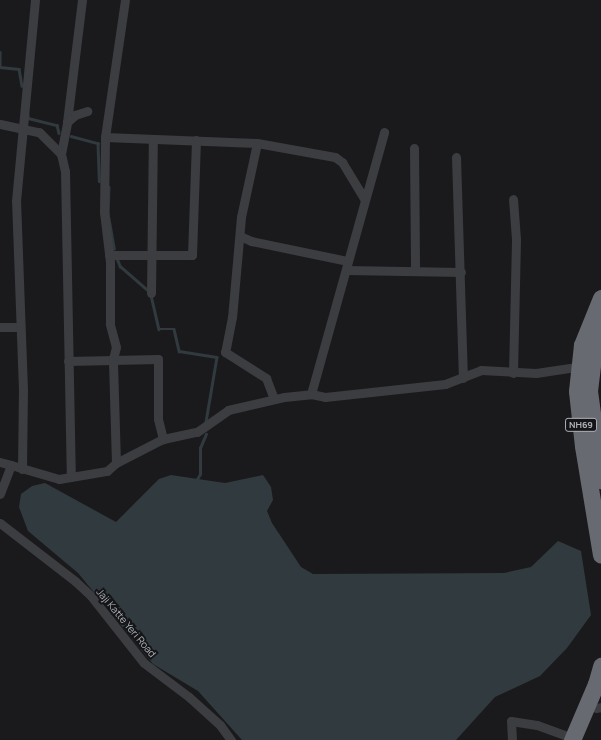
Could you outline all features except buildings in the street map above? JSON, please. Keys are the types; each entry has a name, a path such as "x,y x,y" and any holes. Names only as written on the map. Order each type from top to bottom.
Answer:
{"highway":[{"name":"NH69","path":"601,298 582,345 601,480"},
{"name":"NH69","path":"601,329 585,366 577,391 583,446 601,555"},
{"path":"575,739 596,684 601,666"},
{"path":"575,739 599,703"}],"street":[{"path":"22,469 23,390 16,201 35,0"},
{"path":"71,477 65,171 61,154 67,122 82,0"},
{"path":"116,463 113,359 116,347 110,324 109,255 104,212 105,137 125,0"},
{"path":"67,122 75,115 87,112"},
{"path":"0,124 22,126 39,132 61,154"},
{"path":"311,394 384,132"},
{"path":"105,137 256,143 335,157 342,162 365,200"},
{"path":"151,293 153,139"},
{"path":"109,255 192,255 196,140"},
{"path":"256,143 241,217 232,317 225,352 266,378 274,399"},
{"path":"414,148 415,271"},
{"path":"456,157 462,272 463,378"},
{"path":"513,199 516,239 513,373"},
{"path":"240,236 251,241 348,261"},
{"path":"346,270 462,272"},
{"path":"0,327 20,327"},
{"path":"68,361 158,359 158,419 163,439"},
{"path":"0,462 59,479 107,471 116,463 163,439 197,432 228,410 274,399 311,394 324,397 347,392 374,393 444,384 481,370 513,373 536,373 585,366"},
{"path":"0,494 11,465"},
{"name":"Jaji Katte Yeri Road","path":"0,523 76,581 144,663 189,697 220,725 231,740"},
{"path":"512,740 511,721 537,725 575,739"}],"shaded area":[{"path":"171,475 225,483 263,475 271,487 273,500 267,511 272,523 301,567 313,574 504,573 531,567 558,541 581,551 591,615 567,648 540,676 495,697 456,740 242,740 198,691 153,664 78,573 28,531 19,507 21,494 32,486 45,483 116,522 159,479"}],"waterway":[{"path":"0,52 0,67 19,69 22,86"},
{"path":"28,115 28,118 57,125 59,133"},
{"path":"71,136 98,143 99,181"},
{"path":"109,187 108,213 114,248"},
{"path":"117,258 120,266 149,291"},
{"path":"151,295 159,329 174,329 179,351 217,357 206,422"},
{"path":"196,481 200,474 200,448 206,434"}]}
